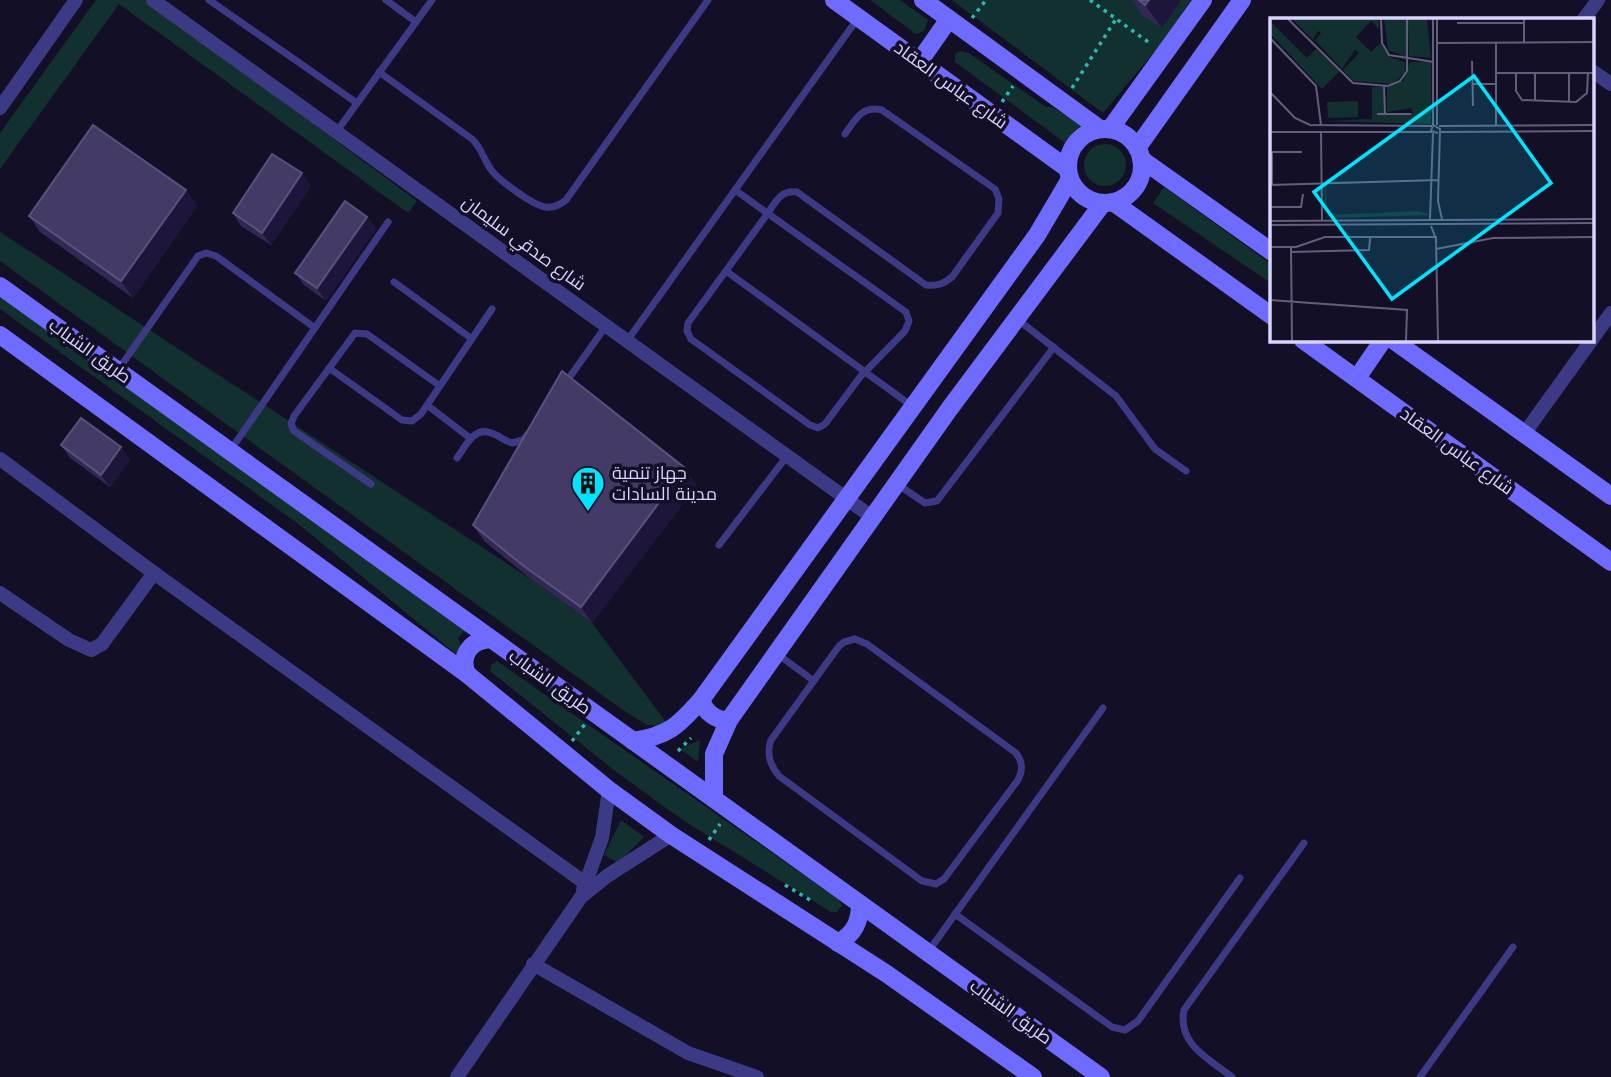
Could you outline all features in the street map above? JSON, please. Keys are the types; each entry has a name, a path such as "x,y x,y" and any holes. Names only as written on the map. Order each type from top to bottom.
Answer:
{"main road":[{"name":"شارع عباس العقاد","path":"834,0 993,115 1069,174"},
{"path":"923,0 1063,102 1105,129 1126,135 1139,153 1270,251"},
{"path":"633,741 683,733 701,700 1037,235 1069,174 1073,147 1089,132 1105,129 1203,0"},
{"path":"714,799 714,754 729,720 896,483 1016,319 1108,202 1126,196 1136,186 1141,173 1139,153 1242,0"},
{"path":"919,62 949,19"},
{"path":"1069,174 1078,191 1089,199 1108,202 1270,315"},
{"name":"طريق الشباب","path":"0,286 1101,1077"},
{"path":"0,335 568,746 609,790 671,835 704,847 798,918 887,974 1033,1077"},
{"name":"شارع عباس العقاد","path":"1304,341 1611,562"},
{"path":"1357,378 1382,341"},
{"path":"1395,341 1611,496"},
{"path":"925,388 950,408"},
{"path":"467,674 464,662 468,650 478,641 491,639"},
{"path":"701,700 710,713 720,719 729,720"},
{"path":"838,943 856,927 860,904"}],"street":[{"path":"0,108 76,0"},
{"name":"شارع صدقي سليمان","path":"153,0 872,517"},
{"path":"1585,18 1598,0"},
{"path":"1594,72 1611,84"},
{"path":"1594,337 1611,313"},
{"path":"1524,434 1591,341"},
{"path":"0,459 586,890"},
{"path":"0,593 69,640 92,650 102,644 154,573"},
{"path":"457,1077 586,890 602,838 609,790"},
{"path":"586,890 671,835"},
{"path":"533,964 688,1053 757,1077"}],"lane":[{"path":"209,0 356,103"},
{"path":"386,0 416,22"},
{"path":"336,132 432,0"},
{"path":"379,72 478,144 497,176 535,203 547,208 554,207 566,200 708,0"},
{"path":"627,341 858,18"},
{"path":"735,190 768,213 906,312 909,321 905,331 865,371 825,424 818,428 810,425 689,335 688,323 768,213 779,197 791,191 797,192 926,285 941,284 952,276 998,213 999,199 995,189 881,110 872,108 863,111 845,134"},
{"path":"230,451 388,222"},
{"path":"118,371 198,256 206,253 216,256 315,328"},
{"path":"726,271 912,406"},
{"path":"394,282 472,339"},
{"path":"329,368 407,421 416,418 492,309"},
{"path":"1016,319 1116,396 1155,449 1186,471"},
{"path":"557,394 606,326"},
{"path":"371,484 292,428 294,416 355,333 363,332 440,386"},
{"path":"896,483 925,503 937,501 1054,347"},
{"path":"427,405 470,438"},
{"path":"457,458 470,438 480,432 486,431 507,442 517,442 523,440 535,425"},
{"path":"719,545 787,456"},
{"path":"849,640 861,641 1019,757 1022,767 1018,780 940,882 931,885 926,883 779,776 771,765 768,751 771,740 814,681 839,646 849,640"},
{"path":"776,653 814,681"},
{"path":"927,952 1103,708"},
{"path":"1232,1077 1188,1041 1182,1026 1184,1010 1304,843"},
{"path":"955,914 1112,1027 1125,1030 1138,1021 1240,878"},
{"path":"1420,1077 1513,947"}],"path":[{"path":"1090,0 1165,53"},
{"path":"1063,102 1116,19"},
{"path":"993,115 1022,72"},
{"path":"568,746 593,713"},
{"path":"683,755 677,750 683,733 714,754"},
{"path":"568,746 583,747"},
{"path":"704,847 730,810"},
{"path":"699,833 704,847"},
{"path":"798,918 825,878"},
{"path":"776,880 810,900"}],"green space":[{"path":"96,0 146,0 417,201 408,213 119,4 0,169 0,133"},
{"path":"870,0 900,0 928,20 924,31 916,34"},
{"path":"952,0 1191,0 1161,44 1103,113"},
{"path":"961,51 970,54 1046,107 1052,107 1082,125 1070,137 1068,145 955,62 955,54"},
{"path":"1105,144 1120,150 1126,165 1120,180 1105,186 1090,180 1084,165 1090,150"},
{"path":"1164,187 1270,263 1270,282 1153,203"},
{"path":"0,232 532,580 592,623 666,722 662,726 647,725 623,710 0,261"},
{"path":"0,296 469,631 458,638 468,664 301,526 0,309"},
{"path":"497,661 838,899 842,905 837,912 831,912 684,821 619,774 490,671 492,664"},
{"path":"700,740 698,762 680,749"},
{"path":"621,820 644,837 618,863 604,855"}],"building":[{"path":"93,125 186,190 121,281 29,216"},
{"path":"272,154 302,173 262,233 233,213"},
{"path":"345,201 367,217 317,288 295,273"},
{"name":"جهاز تنمية مدينة السادات","path":"562,371 685,468 581,607 473,525"},
{"path":"81,418 121,447 101,475 61,445"}],"place":[{"name":"جهاز تنمية مدينة السادات","path":"588,513"}]}
